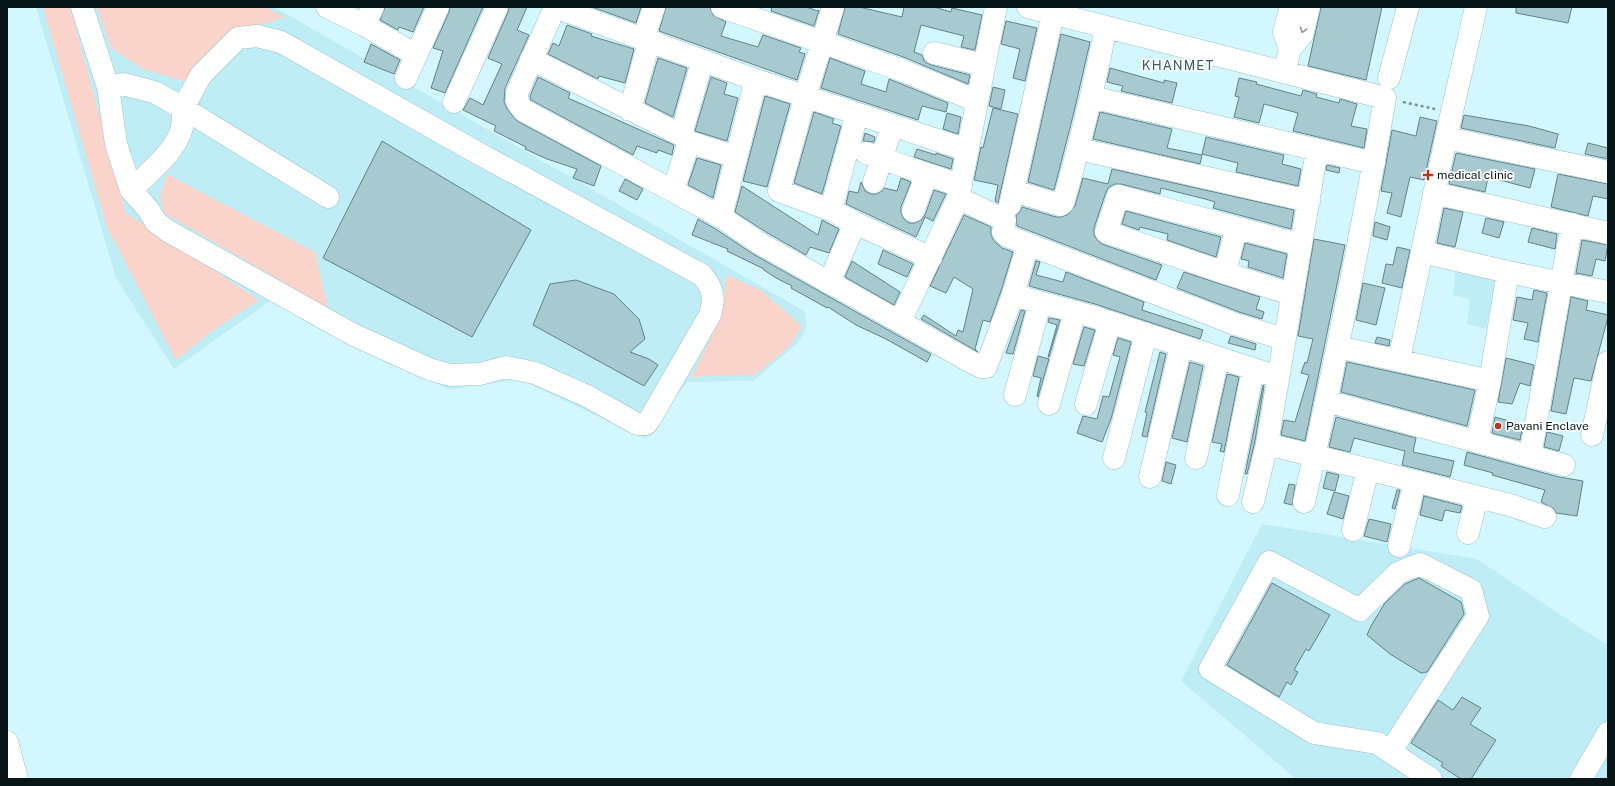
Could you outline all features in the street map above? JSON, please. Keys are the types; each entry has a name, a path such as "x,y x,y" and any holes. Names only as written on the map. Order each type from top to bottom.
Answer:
{"street":[{"path":"82,7 108,87 116,144 131,190 148,209 156,222 168,231 352,334 429,369 450,375 480,374 506,367 535,373 587,396 637,424 646,424 710,315 714,299 709,283 702,275 467,147 281,42 257,36 238,38 201,75 183,108 182,127 172,148 157,166 131,190"},
{"path":"328,7 368,16 416,55"},
{"path":"406,78 438,7"},
{"path":"454,102 497,7"},
{"path":"967,150 702,62 555,7 517,93 517,102 523,110 722,217 759,243 982,367 986,367 1013,295 1028,244"},
{"path":"630,110 654,7"},
{"path":"722,7 901,70 977,100"},
{"path":"833,7 805,97 780,191 831,210 855,223 931,258"},
{"path":"900,322 931,258 959,192 983,65 996,7"},
{"path":"1028,7 1284,72 1387,88"},
{"path":"1290,7 1284,32 1290,49"},
{"path":"1284,72 1290,49 1302,35 1309,7"},
{"path":"1304,502 1338,347 1387,88 1408,7"},
{"path":"1400,360 1446,138 1476,7"},
{"path":"1053,13 1014,191 1005,220 1003,232 1005,235 1235,324 1284,339"},
{"path":"1014,191 1062,204 1091,97 1106,27"},
{"path":"934,53 983,65"},
{"path":"532,59 685,139 736,157"},
{"path":"673,191 702,62"},
{"path":"722,217 756,80"},
{"path":"108,87 123,84 154,92 183,108 328,197"},
{"path":"1091,97 1374,163"},
{"path":"831,210 857,114"},
{"path":"874,182 874,156 892,126"},
{"path":"1446,138 1608,172"},
{"path":"1078,149 1309,201"},
{"path":"1253,502 1267,444 1291,294 1317,150"},
{"path":"874,156 928,174 1005,220"},
{"path":"913,211 928,174"},
{"path":"1434,194 1608,233"},
{"path":"1291,294 1106,232 1118,196 1236,229 1301,245"},
{"path":"829,283 855,223"},
{"path":"1530,456 1572,224"},
{"path":"1225,273 1236,229"},
{"path":"1422,252 1508,272 1608,292"},
{"path":"1477,441 1490,380 1508,272"},
{"path":"1013,295 1110,322 1278,377"},
{"path":"1015,395 1040,303"},
{"path":"1050,404 1075,312"},
{"path":"1086,404 1110,322"},
{"path":"1114,458 1146,334"},
{"path":"1150,477 1182,346"},
{"path":"1338,347 1490,380"},
{"path":"1196,458 1218,358"},
{"path":"1592,435 1608,362"},
{"path":"1228,495 1253,369"},
{"path":"1326,401 1564,465"},
{"path":"1267,444 1510,505 1545,517"},
{"path":"1353,530 1368,469"},
{"path":"1400,546 1415,481"},
{"path":"1468,533 1477,497"},
{"path":"1390,752 1478,616 1471,590 1420,564 1398,573 1360,610 1269,562 1210,669 1314,733 1377,743 1390,752 1431,779"},
{"path":"1581,779 1608,733"},
{"path":"7,742 17,779"}],"path":[{"path":"1387,88 1452,112"}],"shaded area":[{"path":"36,7 274,7 804,311 807,327 798,343 753,381 687,382 646,439 519,379 449,390 273,299 174,369 116,278"},
{"path":"43,7 70,7 126,213 259,300 212,331 176,360 107,227"},
{"path":"97,7 265,7 285,17 227,35 205,62 183,81 143,69 111,48"},
{"path":"167,174 315,252 328,308 164,213 160,197"},
{"path":"1456,267 1497,277 1486,329 1467,324 1470,299 1453,295"},
{"path":"726,275 761,290 802,326 789,347 755,375 706,376 691,378 711,338 724,305"},
{"path":"1262,524 1477,559 1608,645 1608,779 1296,779 1181,681"}],"building":[{"path":"385,7 424,7 413,32 399,27 398,30 380,20"},
{"path":"450,7 483,7 445,93 431,88 443,51 433,48"},
{"path":"509,7 527,7 517,30 529,35 505,88 504,102 507,109 517,121 601,166 594,186 573,178 577,169 547,159 525,149 526,147 494,131 496,126 463,110 470,98 483,105 502,64 488,58"},
{"path":"592,7 641,7 636,23"},
{"path":"666,7 710,7 713,15 726,22 721,36 758,47 763,35 801,48 799,52 805,54 797,80 659,31"},
{"path":"772,7 806,7 819,10 814,26 771,11"},
{"path":"845,7 859,7 902,17 904,7 934,7 951,12 952,8 982,15 975,50 961,47 964,36 921,25 914,52 922,55 925,62 931,65 970,75 968,84 906,58 838,34"},
{"path":"1321,7 1382,7 1366,80 1308,66"},
{"path":"1516,7 1572,7 1568,23 1516,13"},
{"path":"1006,21 1037,28 1025,81 1013,78 1020,49 1001,44"},
{"path":"567,25 592,34 591,36 634,49 625,83 599,76 598,79 548,54 553,43 559,46"},
{"path":"1061,34 1090,42 1054,190 1028,182"},
{"path":"371,44 400,60 394,74 364,62"},
{"path":"658,58 687,68 673,117 645,103"},
{"path":"830,58 865,71 861,84 886,92 889,79 948,103 946,112 922,106 918,120 821,88"},
{"path":"1110,68 1164,83 1164,80 1177,83 1172,103 1121,91 1123,86 1107,82"},
{"path":"538,77 570,93 568,98 674,145 672,155 658,150 657,153 637,146 633,155 531,100 530,96"},
{"path":"711,77 727,83 724,94 738,98 727,141 695,131"},
{"path":"1239,78 1301,96 1303,90 1317,94 1316,97 1339,103 1340,99 1357,104 1351,126 1367,129 1364,148 1293,131 1298,113 1264,104 1259,123 1234,117 1239,97 1235,96"},
{"path":"993,87 1005,90 1001,109 989,106"},
{"path":"765,96 790,104 767,187 743,181"},
{"path":"993,108 1018,114 998,203 995,201 998,185 974,180 981,147 983,148"},
{"path":"814,112 834,119 832,123 841,126 822,194 794,183"},
{"path":"1100,112 1172,129 1167,148 1202,155 1200,164 1093,139"},
{"path":"947,113 961,117 958,134 943,129"},
{"path":"1464,115 1529,126 1558,134 1555,148 1461,128"},
{"path":"1420,117 1437,121 1424,180 1410,177 1401,217 1387,213 1392,193 1381,191 1392,130 1416,136"},
{"path":"865,133 875,137 874,142 863,141"},
{"path":"1206,137 1284,155 1282,164 1301,169 1298,186 1236,172 1238,163 1202,154"},
{"path":"382,141 531,230 472,337 323,258"},
{"path":"1588,143 1608,148 1608,159 1585,154"},
{"path":"917,149 936,155 936,153 953,159 951,169 914,157"},
{"path":"1456,153 1535,169 1530,188 1488,177 1485,192 1449,184"},
{"path":"697,158 721,165 713,198 688,185"},
{"path":"1327,165 1340,168 1339,173 1326,170"},
{"path":"1112,169 1294,210 1291,229 1213,208 1215,202 1205,199 1161,188 1160,194 1121,184 1115,184 1109,187 1106,192 1094,228 1094,235 1102,244 1162,265 1156,280 1017,226 1016,215 1022,207 1056,217 1067,215 1075,206 1083,178 1108,184"},
{"path":"1558,174 1608,184 1608,199 1593,196 1588,216 1551,207"},
{"path":"901,178 911,182 901,207 901,213 904,219 909,223 915,223 921,220 925,215 934,190 946,194 933,221 925,217 916,237 846,204 849,191 858,193 861,182 865,191 871,194 876,194 884,188 897,191"},
{"path":"625,179 643,189 637,200 619,191"},
{"path":"742,186 818,235 822,220 839,229 829,253 810,247 806,255 735,212"},
{"path":"1444,208 1463,212 1455,247 1437,243"},
{"path":"1126,211 1221,237 1216,257 1167,240 1168,234 1140,227 1139,230 1122,224"},
{"path":"964,215 991,227 991,235 994,241 1002,248 1013,252 990,322 983,320 975,349 978,352 921,319 924,315 956,336 958,330 963,332 973,289 954,277 946,293 930,286"},
{"path":"1486,218 1504,222 1499,238 1482,233"},
{"path":"698,219 753,254 931,354 927,362 886,339 856,325 828,307 827,308 791,288 792,286 776,278 764,269 727,251 728,249 692,235"},
{"path":"1375,222 1390,227 1387,240 1373,236"},
{"path":"1532,228 1557,234 1555,249 1528,242"},
{"path":"1314,239 1345,245 1305,441 1281,435 1284,420 1295,422 1309,375 1301,373 1305,362 1307,363 1313,339 1298,336"},
{"path":"1582,240 1608,245 1605,261 1596,259 1592,276 1576,273"},
{"path":"1245,243 1287,254 1283,278 1248,267 1249,261 1241,259"},
{"path":"1397,247 1410,250 1402,288 1382,283 1386,264 1393,265"},
{"path":"883,250 913,264 907,277 878,264"},
{"path":"852,261 900,292 894,305 845,277"},
{"path":"1036,261 1040,262 1036,275 1063,282 1066,272 1144,302 1142,310 1203,330 1200,339 1095,304 1029,286"},
{"path":"1184,272 1260,297 1256,309 1264,312 1262,319 1239,312 1177,288"},
{"path":"576,280 614,294 639,319 645,339 630,352 649,359 658,365 644,386 533,325 550,284"},
{"path":"1363,283 1385,288 1376,325 1356,320"},
{"path":"1534,290 1547,293 1538,342 1524,339 1528,323 1513,320 1517,297 1532,300"},
{"path":"1571,297 1588,301 1586,310 1608,315 1608,317 1591,381 1574,378 1566,414 1551,411"},
{"path":"1021,310 1025,311 1013,354 1006,353"},
{"path":"1049,318 1060,320 1048,357 1057,325 1048,322"},
{"path":"1084,327 1095,330 1084,366 1073,364"},
{"path":"1231,336 1256,344 1255,350 1228,343"},
{"path":"1377,337 1390,340 1389,346 1375,343"},
{"path":"1118,338 1131,342 1111,419 1102,442 1077,433 1083,416 1097,419 1103,396 1109,397 1120,357 1113,355"},
{"path":"1160,352 1166,354 1147,437 1142,436 1147,413 1145,412"},
{"path":"1038,356 1049,359 1038,397 1041,378 1033,376"},
{"path":"1506,358 1534,365 1530,386 1520,383 1512,404 1498,402"},
{"path":"1190,362 1203,366 1187,442 1172,438"},
{"path":"1347,362 1475,390 1467,426 1341,392"},
{"path":"1227,374 1239,377 1224,452 1220,451 1222,444 1212,442"},
{"path":"1263,385 1255,441 1247,474 1245,474"},
{"path":"1336,417 1416,438 1413,452 1454,461 1450,477 1402,465 1405,451 1354,438 1350,452 1329,447"},
{"path":"1495,417 1523,425 1520,440 1492,433"},
{"path":"1547,432 1563,436 1559,451 1544,447"},
{"path":"1467,452 1559,477 1583,481 1577,516 1556,513 1554,509 1541,502 1545,490 1492,475 1493,473 1464,465"},
{"path":"1166,462 1176,465 1171,484 1162,481"},
{"path":"1327,472 1339,475 1335,491 1323,488"},
{"path":"1289,484 1295,485 1292,505 1284,503"},
{"path":"1397,490 1400,490 1395,509 1392,508"},
{"path":"1334,492 1349,496 1343,519 1327,514"},
{"path":"1424,496 1462,506 1460,513 1445,510 1442,521 1420,515"},
{"path":"1369,519 1391,524 1387,542 1364,536"},
{"path":"1419,578 1461,602 1464,614 1427,672 1421,673 1390,654 1367,635 1385,603 1405,584"},
{"path":"1272,583 1330,615 1309,651 1306,649 1294,670 1298,672 1291,685 1287,682 1279,697 1227,665"},
{"path":"1462,697 1481,708 1470,724 1496,740 1471,779 1461,779 1441,766 1443,763 1411,743 1438,700 1453,710"}],"place":[{"name":"medical clinic","path":"1428,175"},
{"name":"Pavani Enclave","path":"1498,426"}],"district":[{"name":"KHANMET","path":"1178,65"}]}
